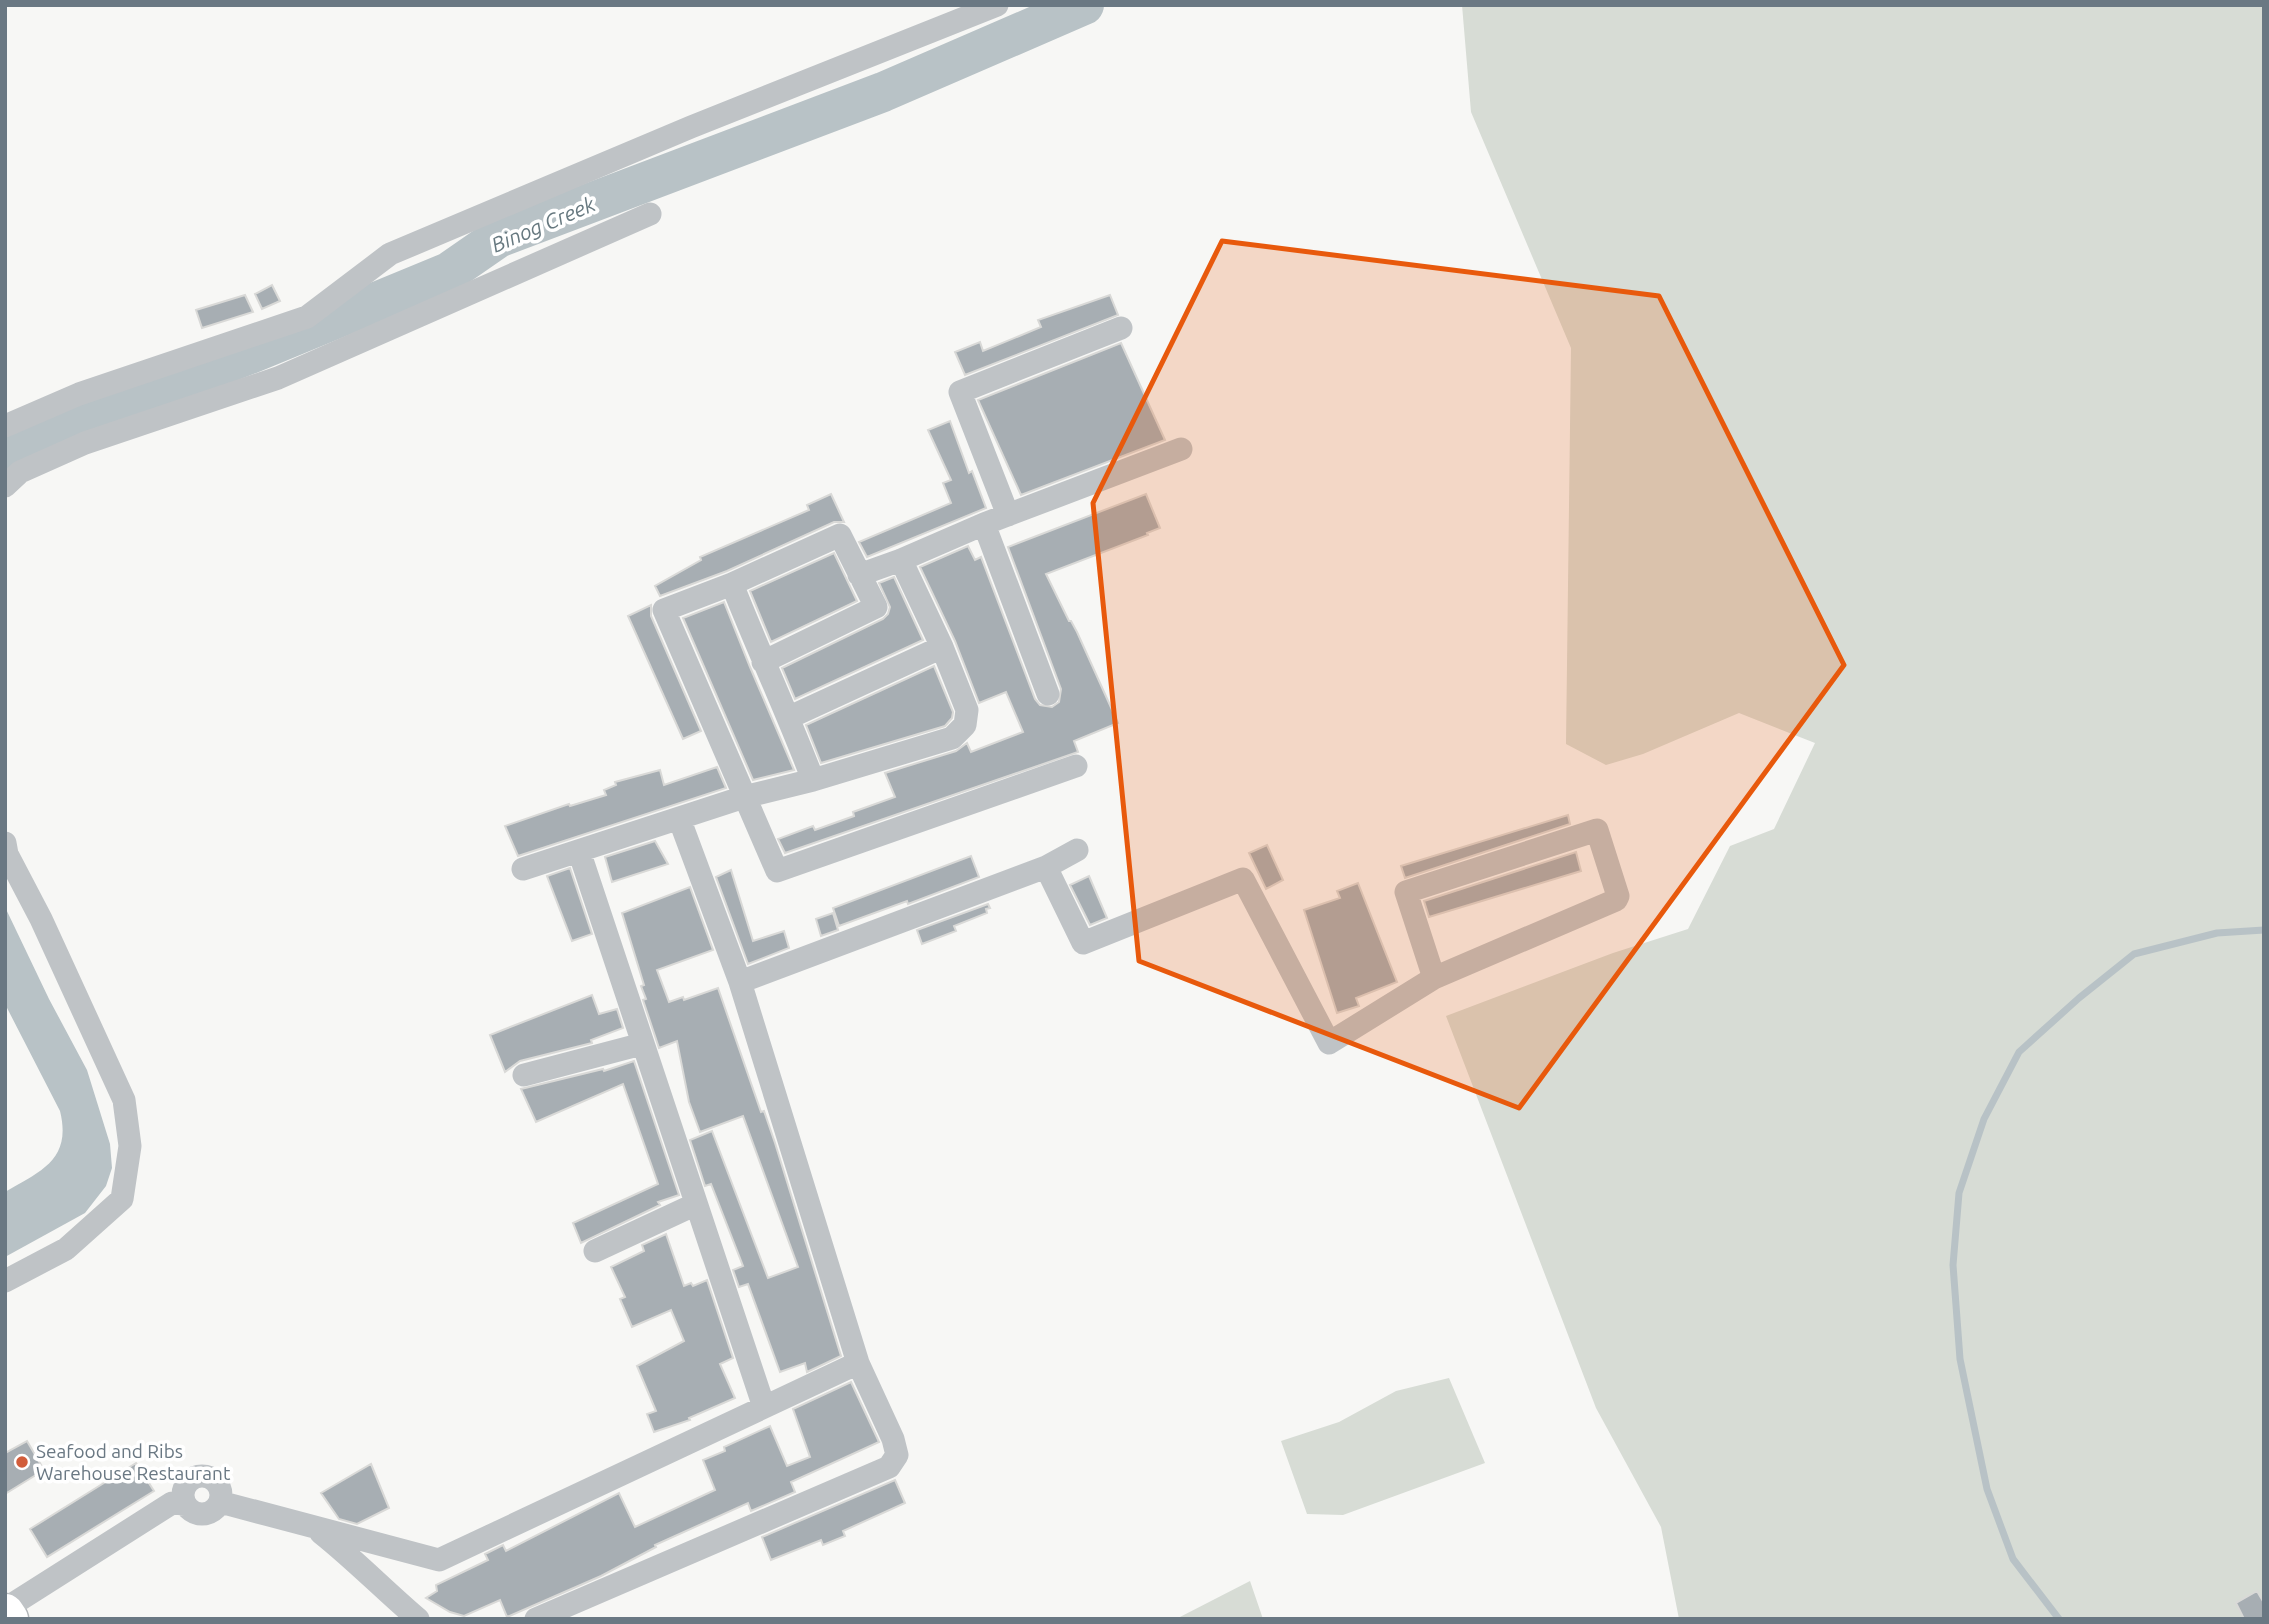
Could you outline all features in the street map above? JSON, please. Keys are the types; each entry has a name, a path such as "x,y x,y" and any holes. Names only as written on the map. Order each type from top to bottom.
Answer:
{"highway":[{"path":"5,1611 9,1619"}],"street":[{"path":"5,426 79,394 307,317 390,254 691,127 998,5"},
{"path":"5,486 20,472 85,443 278,378 650,214"},
{"path":"1008,515 960,392 1121,328"},
{"path":"859,575 901,561 984,524 1181,449"},
{"path":"984,524 1048,694"},
{"path":"763,662 876,607 840,535 664,610 777,871 1076,766"},
{"path":"523,869 744,797 813,780 952,738 965,725 967,710 942,647 901,561"},
{"path":"732,583 763,662 790,717 813,780"},
{"path":"790,717 942,647"},
{"path":"536,1619 888,1467 897,1455 893,1439 858,1363 740,982 679,818"},
{"path":"1046,867 1083,943 1243,879 1329,1043 1434,978 1616,900 1618,896 1597,830 1406,892 1434,978"},
{"path":"5,843 7,854 41,919 124,1100 130,1146 122,1199 66,1249 5,1281"},
{"path":"740,982 1046,867 1077,850"},
{"path":"579,851 764,1408"},
{"path":"524,1075 642,1044"},
{"path":"595,1251 696,1205"},
{"path":"220,1502 439,1560 858,1363"},
{"path":"201,1475 213,1479 221,1489 220,1502 212,1511 200,1514 189,1509 183,1498 185,1485 189,1480 201,1475"},
{"path":"5,1611 172,1503 185,1504"},
{"path":"313,1527 350,1556 383,1590 418,1619"}],"highlighted area":[{"path":"1222,241 1659,296 1844,665 1519,1108 1139,961 1093,503"}],"shaded area":[{"path":"1462,5 2264,5 2264,1619 1679,1619 1661,1527 1596,1408 1446,1016 1613,953 1688,929 1730,846 1774,829 1815,743 1739,713 1643,754 1606,765 1566,744 1571,348 1471,112"},
{"path":"5,907 87,1070 110,1144 112,1168 106,1186 85,1213 5,1257 5,1192 50,1162 62,1141 63,1128 60,1111 5,1004"},
{"path":"1449,1378 1485,1463 1343,1515 1307,1514 1281,1441 1339,1422 1396,1391"},
{"path":"1250,1581 1263,1619 1176,1619"}],"building":[{"path":"272,285 280,301 262,309 255,294"},
{"path":"245,295 253,312 202,328 196,310"},
{"path":"1110,295 1118,315 965,375 955,352 980,342 983,351 1041,327 1038,320"},
{"path":"1121,343 1165,440 1021,495 978,400"},
{"path":"950,421 969,473 972,471 986,508 867,557 859,542 951,503 943,483 951,480 928,430"},
{"path":"831,494 844,522 834,522 727,571 660,596 655,586 701,560 700,557 809,510 807,505"},
{"path":"1146,494 1160,528 1046,574 1077,632 1118,723 1074,741 1078,752 785,853 778,839 813,826 815,830 854,816 853,812 895,797 885,773 956,751 967,743 971,752 1023,732 1006,692 979,703 955,641 920,567 968,546 975,560 981,557 1035,699 1040,705 1052,707 1059,702 1061,689 1008,547"},
{"path":"834,553 857,601 771,642 750,591"},
{"path":"894,577 923,640 795,699 782,668 883,619 890,607 879,583"},
{"path":"724,602 794,770 753,780 683,618"},
{"path":"651,605 651,616 701,731 683,739 628,616"},
{"path":"934,666 953,712 952,718 945,726 821,763 806,725"},
{"path":"717,767 726,788 518,856 505,826 569,804 570,806 606,795 604,790 616,785 615,782 660,770 664,785"},
{"path":"1568,815 1570,824 1405,878 1401,866"},
{"path":"655,841 668,864 612,882 605,857"},
{"path":"1267,845 1283,880 1266,889 1249,853"},
{"path":"1576,852 1581,871 1429,917 1424,901"},
{"path":"971,856 979,877 839,926 833,908"},
{"path":"570,868 592,934 572,941 547,876"},
{"path":"731,870 753,941 784,931 789,948 748,964 716,877"},
{"path":"1089,876 1107,918 1090,925 1070,885"},
{"path":"1358,883 1397,982 1356,998 1359,1006 1337,1013 1304,910 1340,898 1337,891"},
{"path":"690,887 713,950 657,970 669,1002 683,997 684,1000 718,988 761,1112 764,1111 841,1356 807,1372 805,1363 780,1372 748,1284 739,1287 733,1270 743,1266 711,1184 705,1186 690,1140 712,1131 768,1278 798,1267 743,1116 700,1132 689,1102 677,1041 659,1048 643,1000 646,999 641,986 644,985 622,913"},
{"path":"988,904 990,908 986,909 987,913 954,926 956,931 922,944 917,930"},
{"path":"833,913 838,930 821,936 816,919"},
{"path":"592,995 599,1014 617,1009 623,1028 591,1040 592,1043 520,1061 505,1072 490,1035"},
{"path":"634,1061 679,1195 658,1202 660,1205 581,1243 573,1223 658,1184 623,1084 536,1122 521,1089 603,1069 604,1071"},
{"path":"666,1234 684,1286 691,1283 693,1286 707,1280 733,1358 720,1364 735,1398 689,1418 690,1420 654,1432 647,1414 656,1411 637,1366 684,1341 671,1310 632,1327 620,1299 625,1297 611,1267 644,1251 642,1245"},
{"path":"851,1382 879,1442 791,1482 795,1492 751,1511 748,1503 655,1545 656,1547 601,1576 507,1617 500,1600 464,1616 450,1612 426,1598 437,1591 436,1585 488,1560 485,1554 503,1545 506,1551 619,1493 635,1527 715,1490 703,1460 770,1426 787,1466 810,1457 793,1409"},
{"name":"Seafood and Ribs Warehouse Restaurant","path":"27,1441 44,1470 5,1494 5,1453"},
{"path":"136,1463 154,1491 47,1557 30,1529"},
{"path":"371,1464 389,1508 357,1524 339,1519 321,1493"},
{"path":"895,1480 905,1503 843,1531 845,1536 823,1545 821,1540 771,1560 762,1537"},
{"path":"2257,1591 2264,1603 2264,1619 2244,1619 2236,1603"}],"waterway":[{"name":"Binog Creek","path":"5,451 449,272 498,238 883,92 1084,5"},
{"path":"2059,1619 2013,1559 1987,1489 1960,1359 1953,1265 1959,1193 1984,1119 2019,1052 2079,998 2134,954 2217,933 2264,930"}],"place":[{"name":"Seafood and Ribs Warehouse Restaurant","path":"22,1462"}]}
